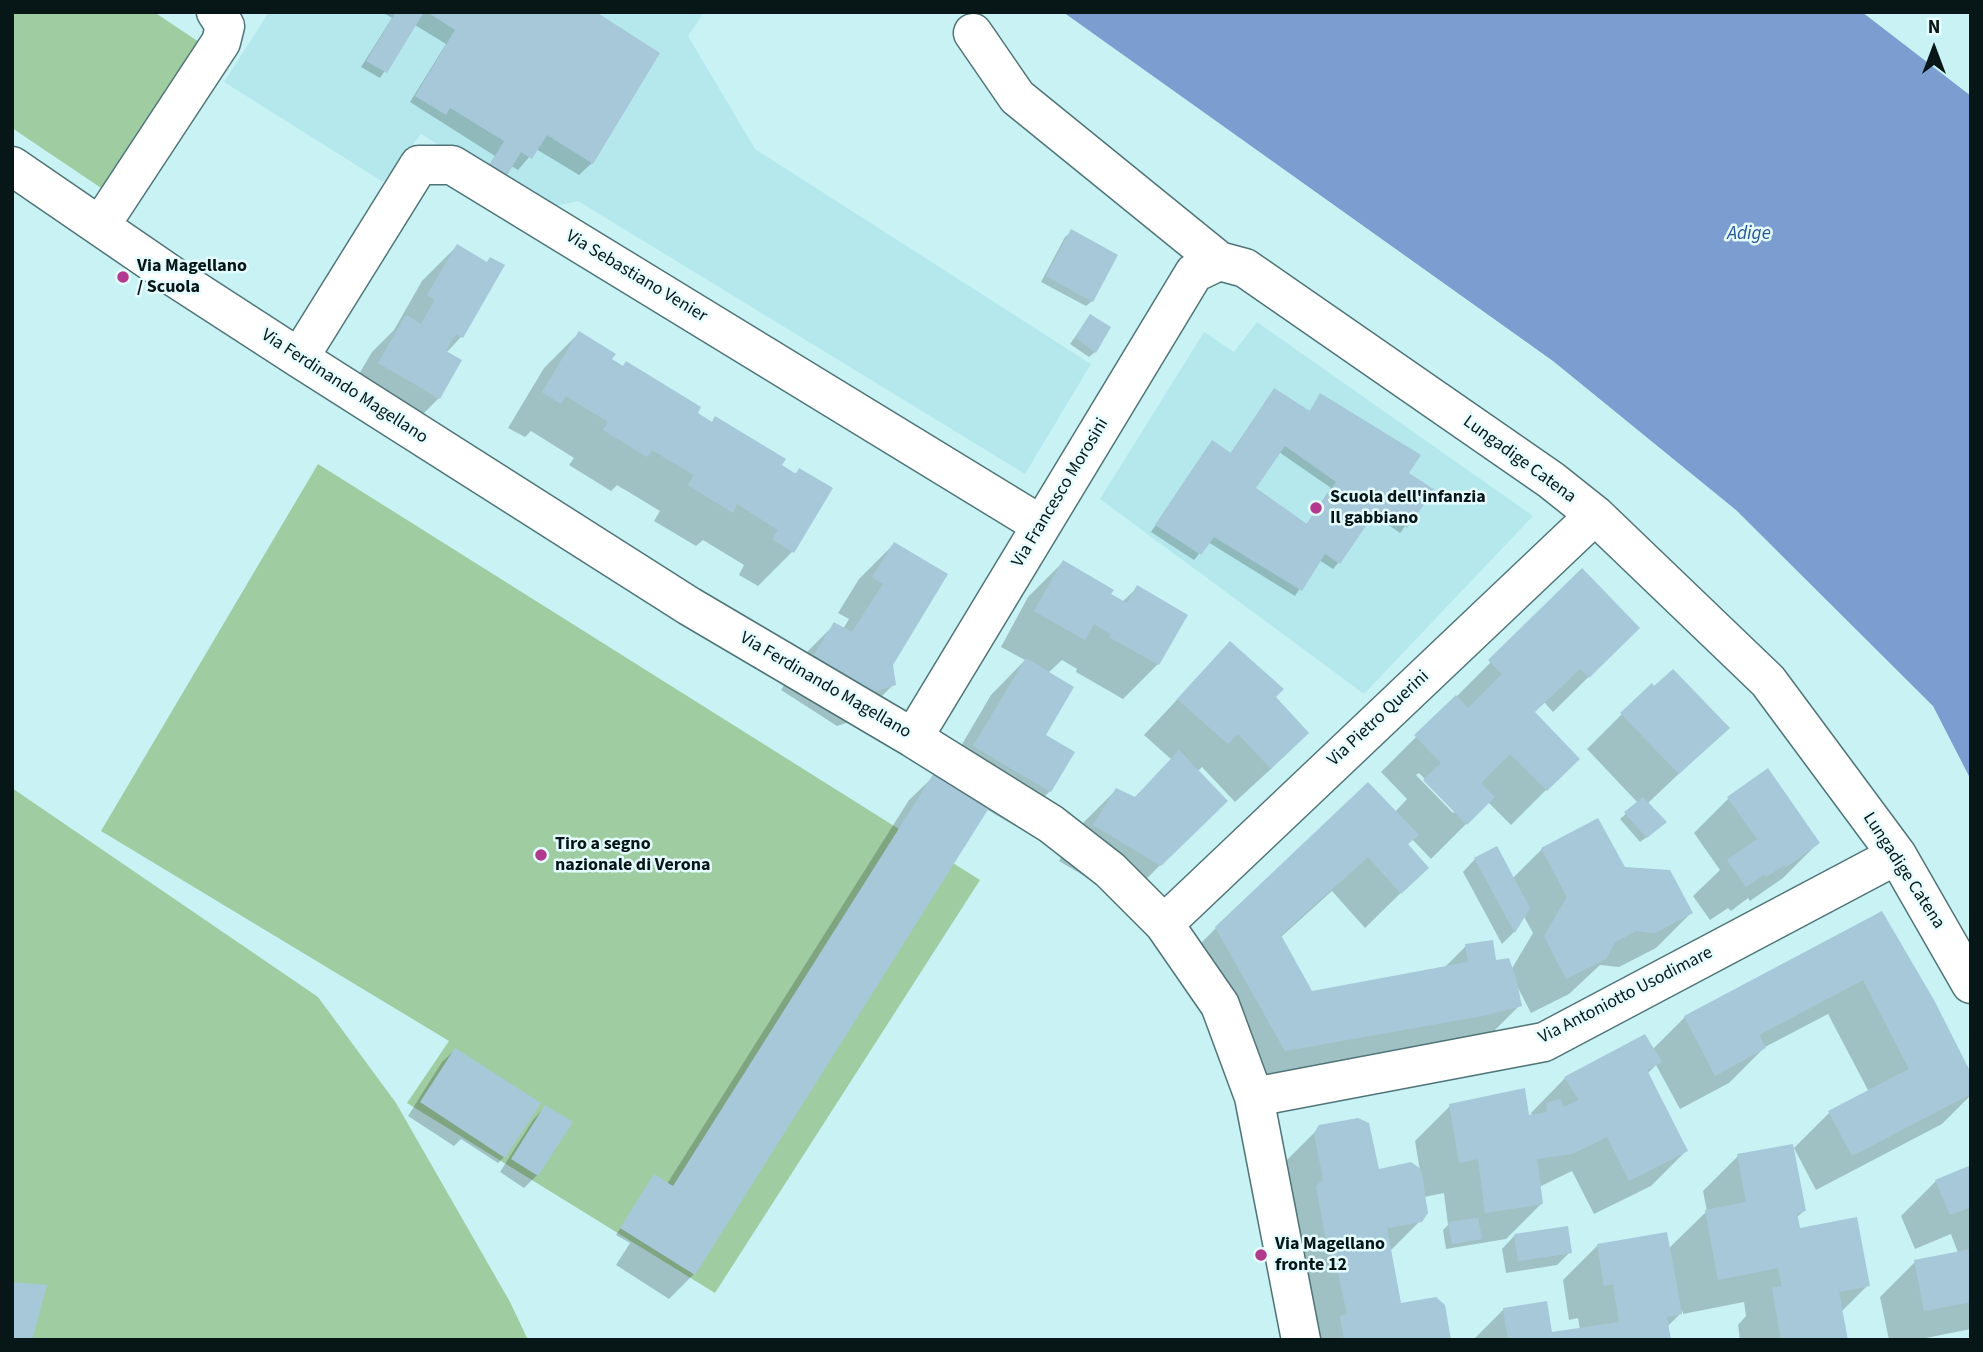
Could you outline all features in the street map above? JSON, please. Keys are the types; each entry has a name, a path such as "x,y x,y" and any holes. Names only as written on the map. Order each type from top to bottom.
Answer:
{"street":[{"path":"100,226 221,42 225,26 216,12"},
{"name":"Lungadige Catena","path":"974,33 1017,97 1219,261 1245,268 1551,480 1594,515 1768,681 1897,855 1971,984"},
{"name":"Via Sebastiano Venier","path":"299,358 419,165 452,165 1041,525"},
{"name":"Via Ferdinando Magellano","path":"12,166 171,275 689,606 913,738 1051,824 1110,870 1164,925 1220,1005 1254,1097 1301,1340"},
{"name":"Via Francesco Morosini","path":"913,738 1194,273 1219,261"},
{"name":"Via Pietro Querini","path":"1164,925 1594,515"},
{"name":"Via Antoniotto Usodimare","path":"1254,1097 1544,1042 1897,855"}],"shaded area":[{"path":"269,12 704,12 688,36 755,149 1091,364 1025,474 578,201 543,209 421,134 383,182 224,82"},
{"name":"Scuola dell'infanzia Il gabbiano","path":"1257,322 1533,516 1364,694 1100,499 1204,332 1234,352"}],"green space":[{"path":"12,12 154,12 202,44 107,192 12,128"},
{"name":"Tiro a segno nazionale di Verona","path":"318,464 980,880 715,1293 407,1103 449,1041 101,831"},
{"path":"12,788 318,997 396,1103 510,1302 528,1340 12,1340"}],"water":[{"name":"Adige","path":"1063,12 1862,12 1971,96 1971,780 1933,706 1736,510 1553,361"}],"building":[{"path":"396,12 424,12 387,73 366,61"},
{"path":"427,12 596,12 660,53 593,164 547,135 532,159 521,152 503,182 486,171 504,141 450,108 446,115 415,96 455,30"},
{"path":"1071,229 1118,255 1093,302 1046,276"},
{"path":"457,244 487,262 490,257 505,265 463,338 456,334 446,351 462,360 440,399 378,363 406,315 421,324 435,300 427,295"},
{"path":"1090,314 1111,327 1096,353 1075,337"},
{"path":"579,331 616,354 612,359 623,366 626,361 701,407 698,413 712,422 715,416 786,459 782,465 796,474 799,468 833,488 794,553 772,539 778,530 737,504 733,513 688,485 694,475 652,450 647,457 603,430 608,422 566,396 561,404 542,392"},
{"path":"1274,388 1310,411 1320,393 1421,455 1409,473 1435,490 1407,528 1378,508 1340,564 1325,554 1302,591 1214,537 1201,555 1155,525 1212,440 1231,453","holes":["1285,446 1336,482 1307,524 1256,488"]},
{"path":"894,542 948,574 893,665 896,685 873,692 814,655 834,622 852,632 883,584 872,577"},
{"path":"1063,560 1114,590 1111,594 1127,603 1137,585 1188,615 1159,665 1109,637 1111,634 1094,624 1085,640 1034,611"},
{"path":"1582,568 1640,628 1589,678 1580,669 1535,712 1580,759 1547,791 1510,754 1481,783 1495,797 1467,825 1423,780 1441,763 1414,735 1456,695 1468,708 1502,674 1488,660"},
{"path":"1230,641 1284,689 1276,697 1309,733 1271,769 1238,734 1228,744 1177,699"},
{"path":"1026,658 1074,687 1046,735 1075,752 1051,792 973,746"},
{"path":"1673,669 1730,728 1679,774 1620,713 1652,683 1654,686"},
{"path":"1179,750 1228,801 1161,866 1093,825 1116,788 1135,797"},
{"path":"1768,768 1820,843 1786,867 1784,865 1766,877 1764,874 1746,887 1727,860 1757,839 1727,797"},
{"path":"934,773 989,808 695,1275 620,1228 654,1174 673,1186"},
{"path":"1368,782 1419,835 1408,844 1429,868 1401,894 1368,857 1281,935 1312,991 1468,962 1465,944 1493,940 1496,960 1509,958 1522,1006 1482,1016 1285,1051 1215,927"},
{"path":"1643,797 1667,822 1647,838 1624,812"},
{"path":"1598,818 1625,867 1670,870 1693,913 1655,933 1636,931 1615,942 1606,959 1566,979 1544,936 1567,897 1541,848"},
{"path":"1497,846 1530,908 1515,933 1474,858"},
{"path":"1882,911 1934,1000 1971,1073 1971,1094 1852,1156 1828,1111 1909,1069 1863,980 1759,1035 1766,1048 1715,1076 1684,1016"},
{"path":"1645,1034 1662,1062 1647,1070 1688,1151 1629,1181 1607,1137 1572,1154 1537,1159 1543,1204 1485,1213 1478,1159 1459,1163 1449,1104 1525,1088 1529,1115 1547,1112 1546,1103 1560,1099 1564,1107 1579,1100 1564,1077"},
{"path":"455,1048 541,1103 505,1158 420,1102"},
{"path":"545,1105 573,1122 538,1176 511,1159"},
{"path":"1358,1118 1369,1123 1379,1169 1411,1162 1421,1169 1428,1213 1422,1222 1387,1228 1401,1303 1436,1297 1445,1305 1451,1340 1344,1340 1340,1316 1347,1314 1331,1240 1326,1241 1316,1186 1323,1179 1314,1133 1319,1125"},
{"path":"1793,1144 1806,1211 1797,1213 1800,1228 1857,1217 1870,1286 1839,1292 1848,1340 1781,1340 1772,1288 1782,1286 1778,1268 1718,1280 1705,1210 1746,1202 1737,1154"},
{"path":"1971,1165 1971,1207 1950,1215 1935,1180"},
{"path":"1478,1218 1482,1239 1452,1244 1448,1222"},
{"path":"1568,1226 1572,1253 1518,1261 1514,1234"},
{"path":"1667,1232 1682,1314 1667,1317 1671,1340 1508,1340 1503,1308 1547,1301 1552,1332 1619,1322 1613,1284 1604,1286 1597,1244"},
{"path":"1971,1249 1971,1302 1924,1311 1914,1260"},
{"path":"12,1282 47,1285 32,1340 12,1340"}],"place":[{"name":"Via Magellano / Scuola","path":"123,277"},
{"name":"Scuola dell'infanzia Il gabbiano","path":"1316,508"},
{"name":"Tiro a segno nazionale di Verona","path":"541,855"},
{"name":"Via Magellano fronte 12","path":"1261,1255"}]}
